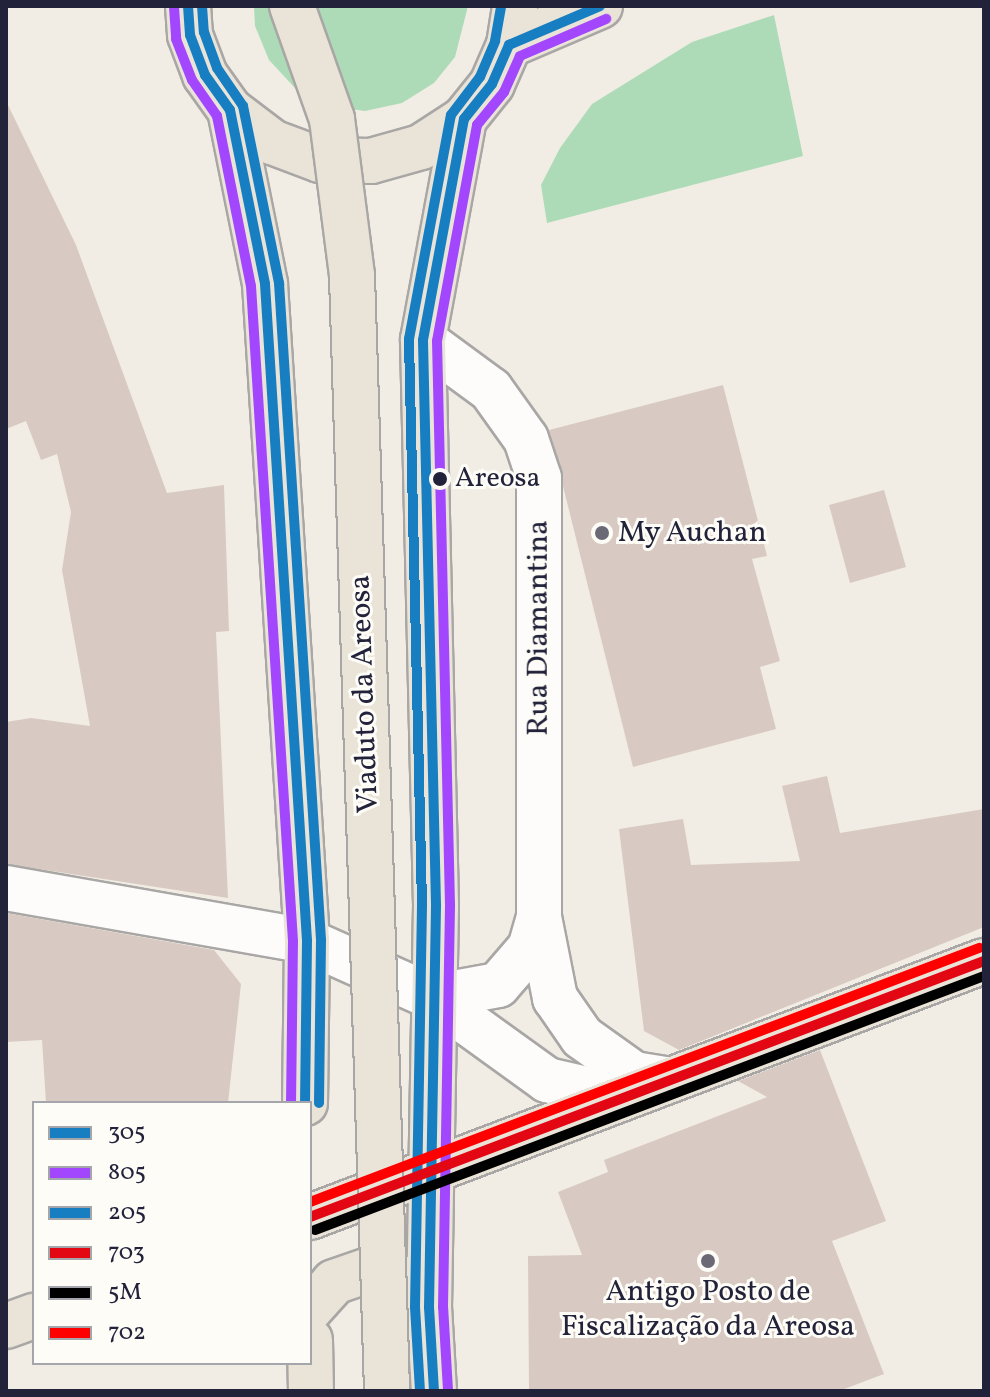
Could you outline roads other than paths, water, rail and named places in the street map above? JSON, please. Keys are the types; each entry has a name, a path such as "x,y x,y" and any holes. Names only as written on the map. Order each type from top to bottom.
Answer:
{"main road":[{"path":"188,6 190,35 205,75 230,110 272,142 320,160 371,161 421,147 464,119 492,84 512,25 600,6"},
{"name":"Viaduto da Areosa","path":"292,6 332,119 352,276 387,1391"},
{"path":"230,110 265,284 307,941 305,1101"},
{"path":"434,1391 429,1307 436,905 423,340 464,119"},
{"path":"312,1216 431,1174 621,1097 984,961"},
{"path":"312,1307 334,1282 371,1269 403,1279 429,1307"},
{"path":"6,1326 32,1317"},
{"path":"310,1365 311,1391"}],"street":[{"name":"Rua Diamantina","path":"423,340 498,399 526,439 539,478 539,917 555,998 582,1037 634,1074 670,1080"},
{"path":"6,888 307,941 432,997 547,1080 621,1097"},
{"name":"Rua Diamantina","path":"432,997 498,985 530,948 539,917"}],"place":[{"name":"Areosa","path":"440,479"},
{"name":"My Auchan","path":"602,533"},
{"name":"Antigo Posto de Fiscalização da Areosa","path":"708,1261"}]}
